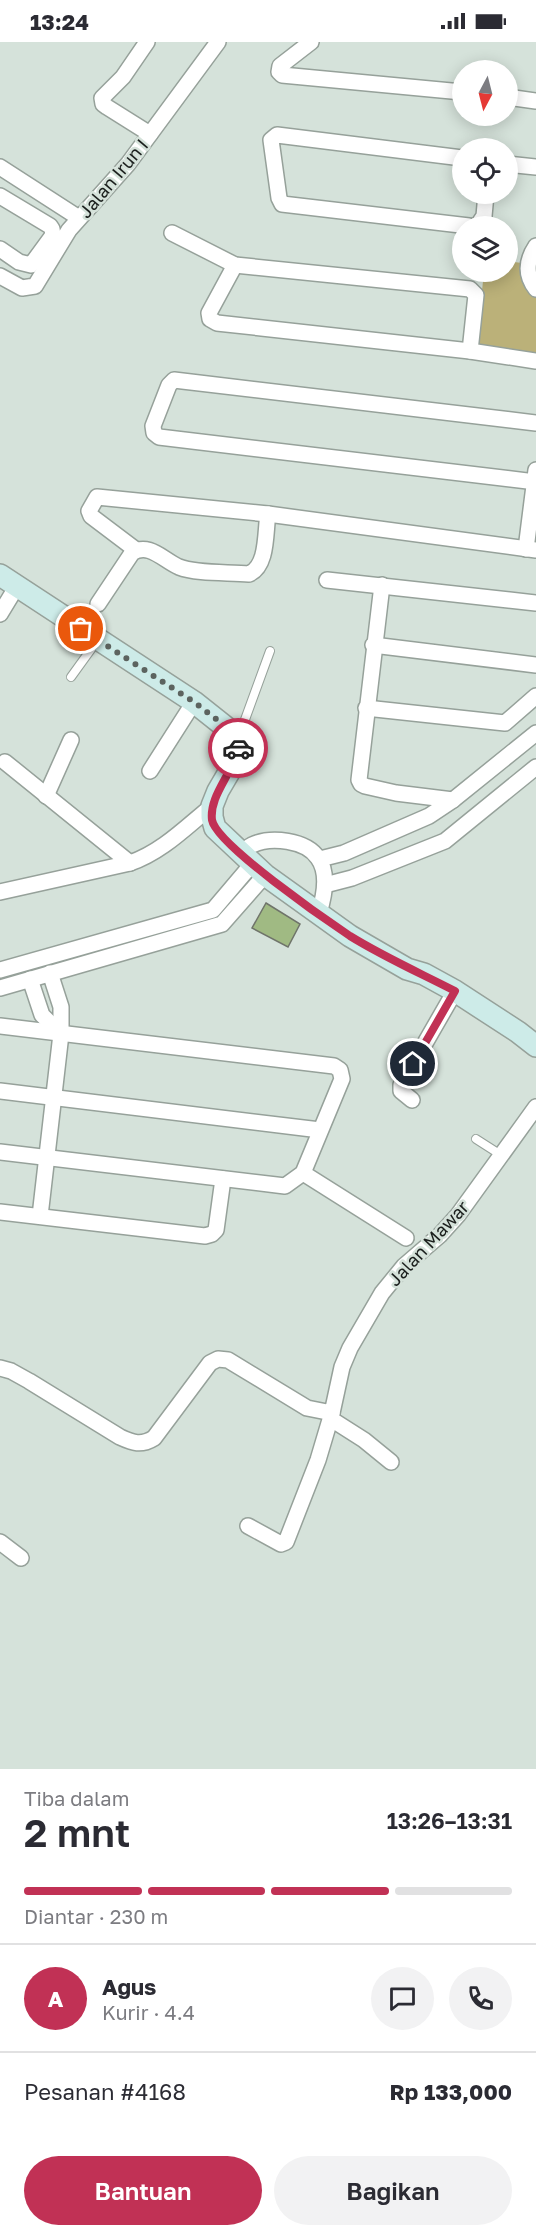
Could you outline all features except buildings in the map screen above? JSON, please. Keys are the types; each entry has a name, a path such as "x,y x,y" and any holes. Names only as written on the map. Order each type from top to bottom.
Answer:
{"main road":[{"path":"8,580 194,702 238,737 235,762 218,790 212,806 212,817 215,828 253,864 359,941 407,969 455,991 536,1046"}],"street":[{"path":"147,42 123,77 102,98 103,104 107,107 150,134"},
{"name":"Jalan Irun I","path":"0,276 22,288 34,286 69,230 128,164 218,42"},
{"path":"311,42 280,66 279,72 282,75 452,91"},
{"path":"518,99 536,101"},
{"path":"452,157 277,135 271,140 279,198 282,204 452,224"},
{"path":"518,165 536,167"},
{"path":"0,167 79,218"},
{"path":"0,196 50,226 54,231 53,236 31,265 19,262 0,249"},
{"path":"172,233 235,265 470,289 476,295 470,351"},
{"path":"536,246 528,264 528,274 536,289"},
{"path":"235,265 209,313 210,319 217,323 470,351 536,361"},
{"path":"136,550 91,516 89,511 97,497 268,514 531,550 535,478 159,437 154,433 153,426 169,386 174,380 536,423"},
{"path":"98,604 136,550 152,551 184,569 249,574 255,571 261,563 268,514"},
{"path":"0,614 8,580"},
{"path":"327,580 536,603"},
{"path":"382,585 373,645 359,780 361,784 396,793 453,800"},
{"path":"373,645 536,665"},
{"path":"366,708 505,723 536,696"},
{"path":"150,771 194,702"},
{"path":"320,859 344,854 429,816 453,800 536,733"},
{"path":"46,796 71,740"},
{"path":"5,762 130,863"},
{"path":"325,885 352,878 446,841 536,766"},
{"path":"0,892 144,858 168,843 212,806"},
{"path":"0,988 222,924 253,864 252,845 279,840 297,844 312,851 320,859 325,885 319,913"},
{"path":"344,854 352,878"},
{"path":"0,970 213,910 253,864"},
{"path":"40,1216 62,1034 62,1007 50,973"},
{"path":"30,979 42,1015 62,1034"},
{"path":"412,1100 401,1091 401,1085 455,991"},
{"path":"0,1026 334,1066 340,1070 342,1079 303,1173 285,1186 0,1152"},
{"path":"0,1091 320,1130"},
{"name":"Jalan Mawar","path":"248,1526 281,1544 286,1542 318,1460 346,1358 382,1293 404,1266 440,1235 458,1215 536,1107"},
{"path":"303,1173 406,1238"},
{"path":"0,1212 205,1236 216,1230 223,1179"},
{"path":"0,1368 29,1381 120,1437 133,1443 143,1444 154,1438 210,1364 218,1359 228,1360 307,1408 331,1416 391,1462"},
{"path":"0,1542 21,1558"}],"lane":[{"path":"71,677 98,639"},
{"path":"238,737 270,651"},
{"path":"476,1139 501,1155"}],"shaded area":[{"path":"518,262 522,263 536,296 536,355 476,347 483,282 518,282"}],"way so far":[{"path":"81,629 194,702 238,737 238,748"}],"route":[{"path":"238,748 231,772 218,790 212,806 215,828 265,875 350,936 407,969 455,991 413,1064"}]}
